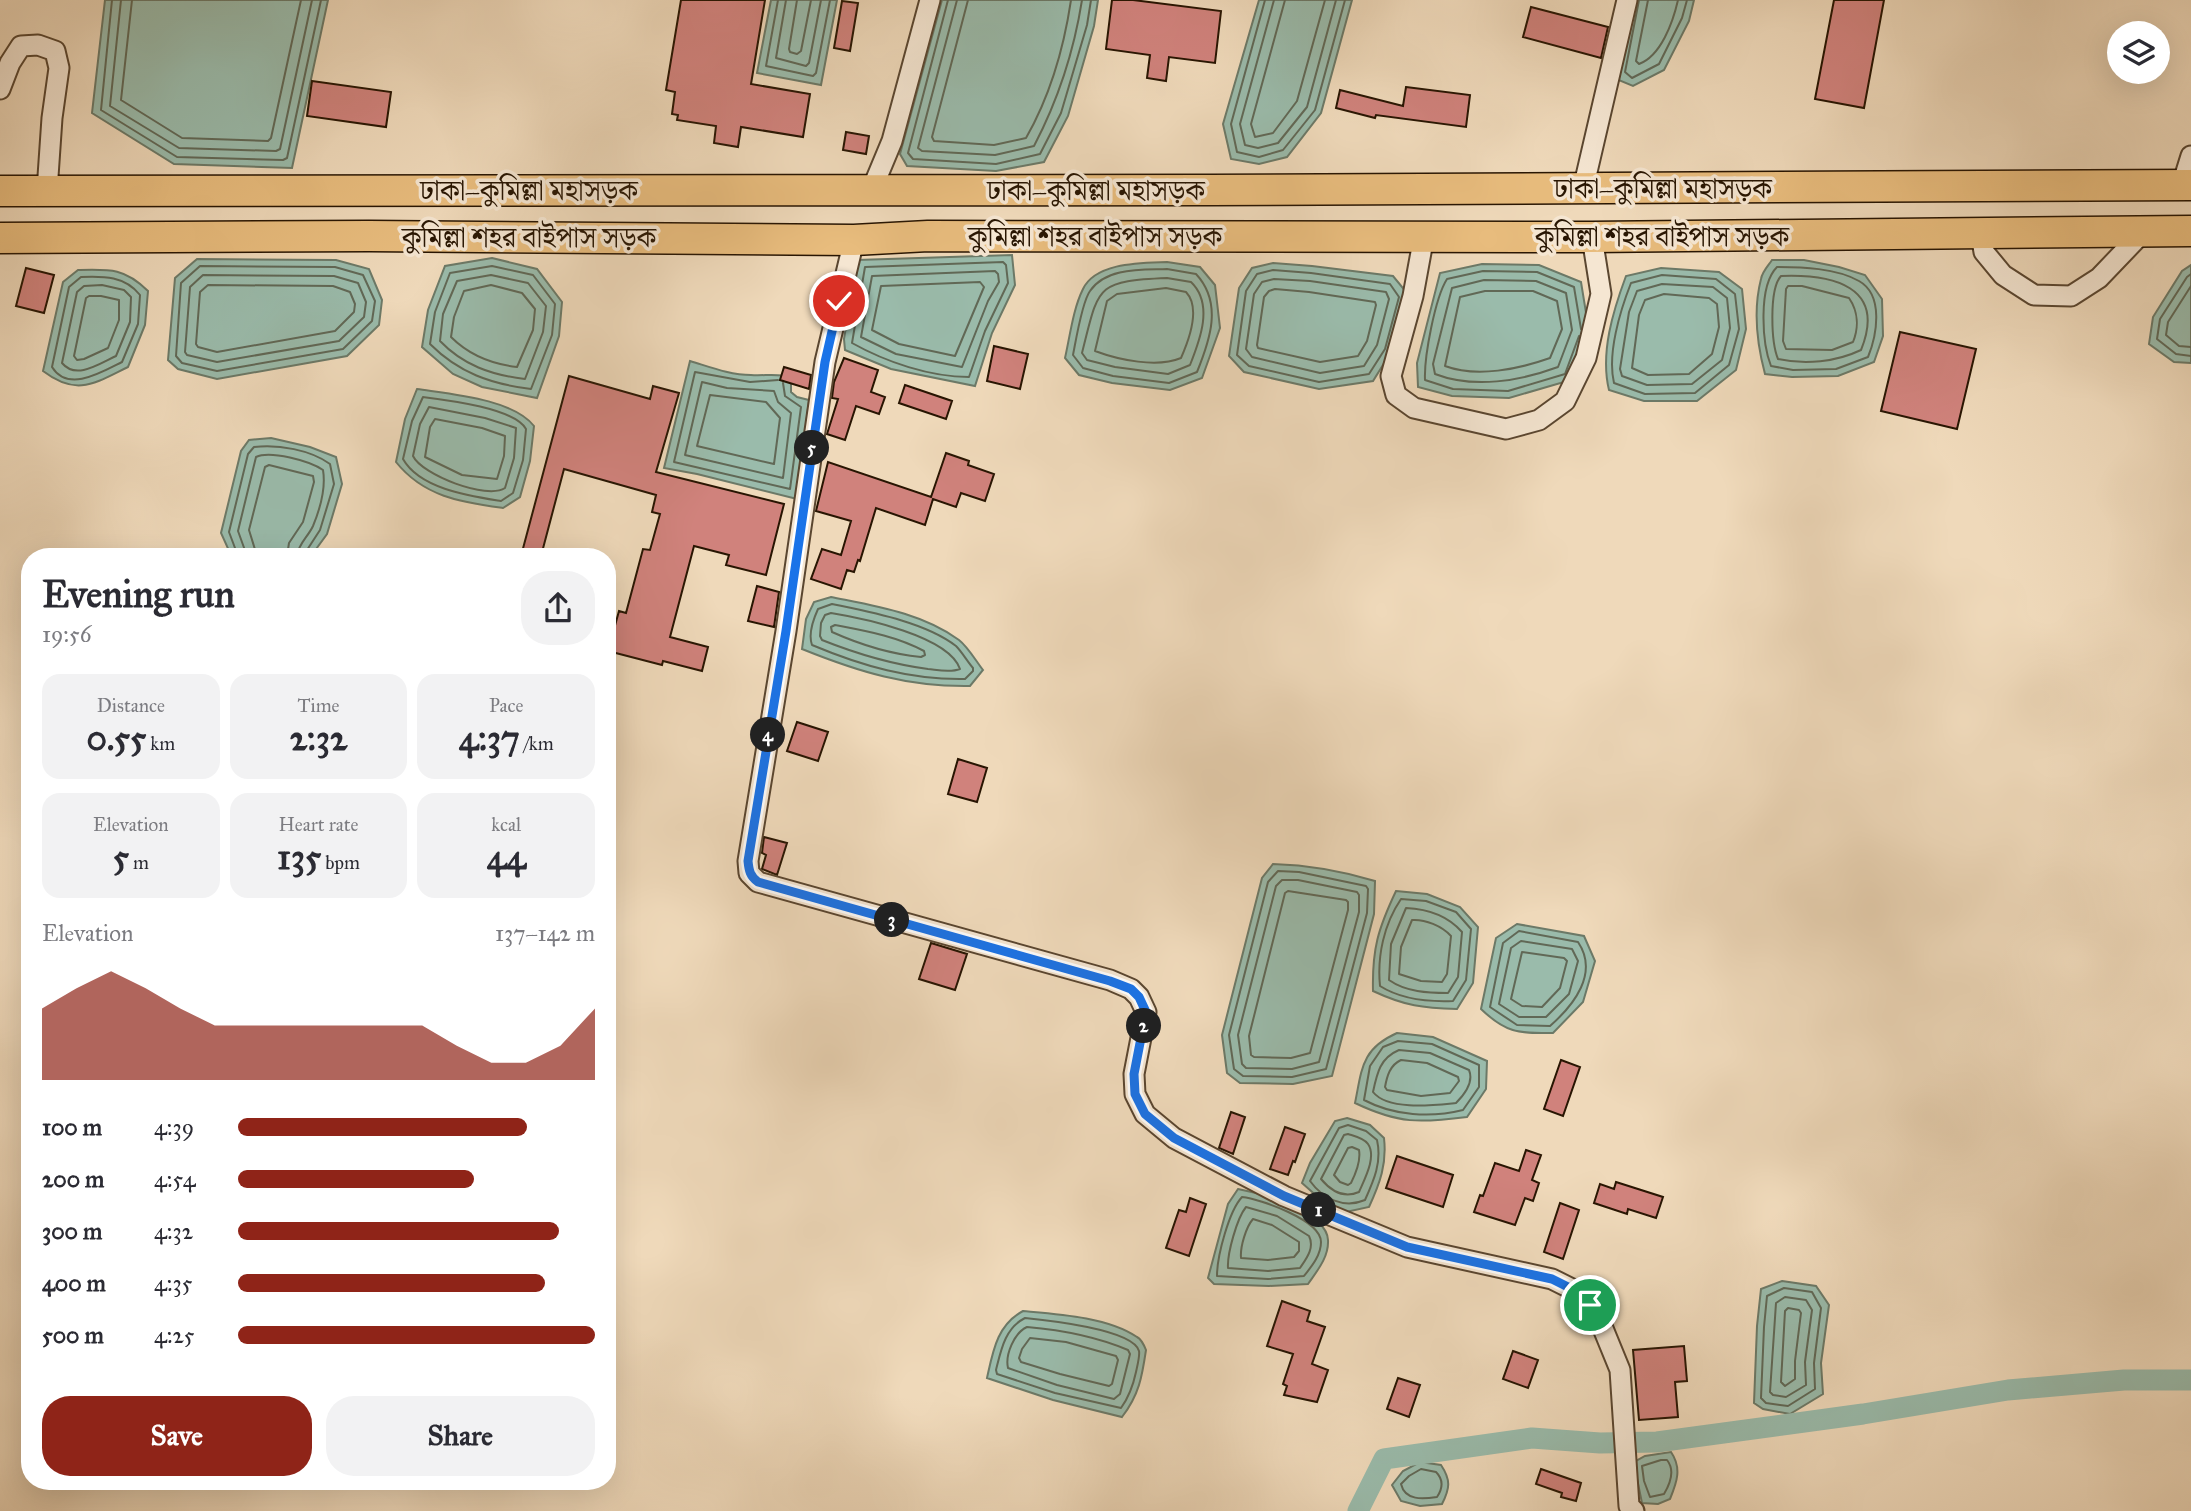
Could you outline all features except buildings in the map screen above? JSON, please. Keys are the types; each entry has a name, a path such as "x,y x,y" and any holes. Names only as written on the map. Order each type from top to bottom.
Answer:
{"highway":[{"name":"ঢাকা–কুমিল্লা মহাসড়ক","path":"0,191 1583,189 2186,185"},
{"name":"কুমিল্লা শহর বাইপাস সড়ক","path":"0,238 383,236 854,240 928,236 1592,237 2191,231"}],"street":[{"path":"872,189 892,141 930,0"},
{"path":"1583,189 1627,0"},
{"path":"0,89 10,63 21,46 38,45 55,51 59,68 52,118 47,191"},
{"path":"2186,185 2191,156"},
{"path":"1981,234 1984,252 2003,275 2034,295 2071,296 2099,278 2143,232"},
{"path":"1424,236 1413,296 1391,376 1396,396 1414,408 1506,429 1539,420 1565,401 1586,358 1601,294 1592,237"},
{"path":"854,240 825,362 786,631 748,861 749,873 758,882 1131,989 1139,997 1146,1012 1134,1074 1135,1094 1145,1114 1174,1138 1284,1196 1407,1247 1552,1279 1576,1291 1590,1305 1602,1326 1620,1370 1629,1506 1634,1511"}],"water":[{"path":"105,0 328,0 292,168 174,164 92,113"},
{"path":"771,0 837,0 821,85 757,73"},
{"path":"942,0 1098,0 1094,26 1068,116 1044,162 996,171 907,166 900,154"},
{"path":"1259,0 1352,0 1321,113 1287,157 1259,164 1231,159 1223,124"},
{"path":"1633,0 1694,0 1689,21 1664,70 1633,86 1616,79"},
{"path":"1012,255 1015,285 992,333 975,386 891,369 845,350 844,339 857,260"},
{"path":"492,258 537,269 562,302 559,336 537,398 482,387 453,374 422,347 428,310 445,266"},
{"path":"197,259 336,260 369,269 382,300 379,325 347,356 217,379 178,369 168,360 175,278"},
{"path":"1772,260 1804,260 1865,275 1882,299 1883,336 1874,362 1838,376 1792,377 1765,374 1758,339 1757,303 1762,276"},
{"path":"1167,262 1200,267 1215,285 1220,328 1202,378 1170,390 1112,383 1079,375 1065,358 1077,305 1089,280 1121,266"},
{"path":"1273,263 1393,276 1407,293 1391,352 1373,381 1319,389 1244,372 1229,356 1239,288 1252,268"},
{"path":"1482,264 1539,265 1581,282 1589,331 1571,380 1509,398 1452,396 1418,387 1417,363 1440,273"},
{"path":"2191,265 2191,363 2174,362 2149,344 2153,317 2182,271"},
{"path":"1661,268 1719,272 1742,289 1746,329 1736,370 1697,401 1644,401 1609,390 1607,347 1626,276"},
{"path":"78,270 124,274 148,291 145,325 128,367 86,385 66,384 43,371 63,282"},
{"path":"690,361 735,374 791,377 791,392 797,397 809,400 797,499 664,468"},
{"path":"417,389 496,404 512,410 534,426 530,461 520,497 503,508 472,503 444,496 407,474 396,462 405,419"},
{"path":"271,438 310,447 336,457 342,484 327,534 317,548 228,548 221,533 241,451 249,440"},
{"path":"831,597 898,612 930,623 959,640 983,670 970,686 926,684 864,671 802,649 806,619 814,602"},
{"path":"1273,864 1325,869 1375,881 1374,914 1332,1076 1293,1084 1240,1083 1227,1073 1222,1035 1262,878"},
{"path":"1396,891 1427,894 1460,907 1478,927 1473,983 1457,1009 1414,1005 1373,991 1377,940"},
{"path":"1517,924 1584,936 1595,961 1583,1002 1553,1033 1531,1033 1506,1028 1481,1009 1496,938"},
{"path":"1397,1033 1433,1037 1487,1061 1486,1089 1467,1117 1410,1120 1384,1115 1355,1103 1365,1061 1376,1046"},
{"path":"1347,1118 1370,1125 1384,1138 1385,1147 1382,1173 1369,1207 1346,1212 1328,1206 1302,1183 1310,1163 1335,1121"},
{"path":"1238,1189 1291,1205 1317,1221 1325,1230 1327,1252 1308,1284 1214,1284 1208,1278 1228,1204"},
{"path":"1782,1281 1816,1286 1829,1305 1821,1363 1823,1394 1790,1414 1763,1409 1754,1403 1761,1289"},
{"path":"1023,1311 1097,1321 1125,1330 1140,1339 1146,1350 1141,1377 1136,1393 1122,1417 1053,1400 987,1378 994,1349 1002,1331"},
{"path":"1671,1452 1677,1475 1670,1499 1658,1504 1642,1503 1635,1469 1636,1461 1645,1456"},
{"path":"1420,1462 1441,1465 1444,1470 1448,1484 1442,1504 1420,1506 1401,1501 1392,1485 1403,1471"}],"waterway":[{"path":"1358,1511 1384,1459 1532,1438 1600,1443 1657,1442 1863,1414 2008,1390 2124,1380 2191,1380"}],"route":[{"path":"839,301 825,362 786,631 748,861 749,873 758,882 1131,989 1139,997 1146,1012 1134,1074 1135,1094 1145,1114 1174,1138 1284,1196 1407,1247 1552,1279 1576,1291 1590,1305"}]}
